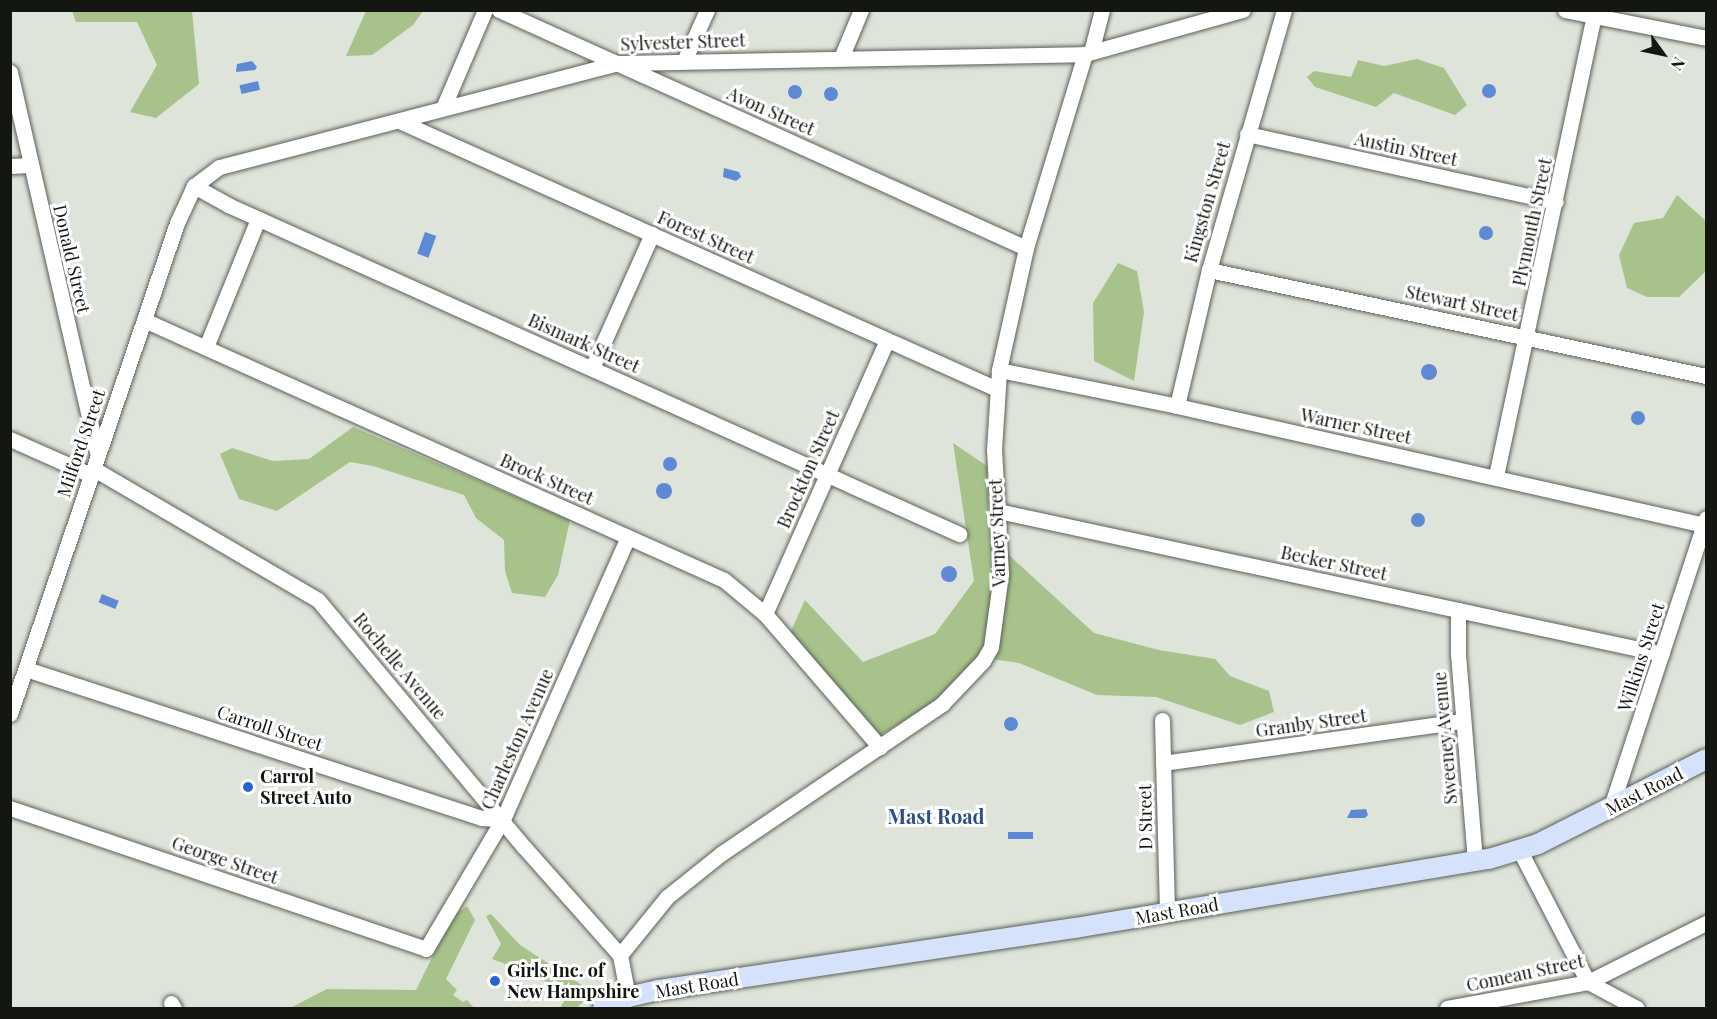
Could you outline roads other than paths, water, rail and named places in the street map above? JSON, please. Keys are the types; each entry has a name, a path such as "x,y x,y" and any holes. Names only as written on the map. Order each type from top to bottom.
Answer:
{"main road":[{"name":"Mast Road","path":"628,997 1167,913 1475,862 1520,851 1707,759"},
{"path":"603,1008 628,997"}],"street":[{"path":"442,108 485,10"},
{"name":"Avon Street","path":"499,10 1026,248"},
{"path":"685,59 707,10"},
{"path":"841,58 861,10"},
{"name":"Varney Street","path":"620,955 655,909 680,884 942,704 983,661 991,647 1001,574 994,450 999,370 1026,248 1102,10"},
{"name":"Sylvester Street","path":"194,186 219,167 618,63 685,59 1088,53 1243,10"},
{"name":"Kingston Street","path":"1178,406 1209,270 1284,10"},
{"path":"1565,10 1595,13 1707,38"},
{"name":"Plymouth Street","path":"1496,476 1595,13"},
{"name":"Donald Street","path":"10,72 94,466"},
{"name":"Forest Street","path":"399,121 997,389"},
{"name":"Austin Street","path":"1247,134 1556,202"},
{"path":"10,166 30,165"},
{"name":"Bismark Street","path":"194,186 258,219 959,534"},
{"name":"Milford Street","path":"10,714 177,223 194,186"},
{"path":"206,347 258,219"},
{"path":"592,368 652,234"},
{"name":"Stewart Street","path":"1209,270 1707,376"},
{"name":"Brock Street","path":"144,320 724,580 765,614 880,747"},
{"name":"Brockton Street","path":"765,614 887,340"},
{"name":"Warner Street","path":"999,370 1178,406 1705,522"},
{"name":"Rochelle Avenue","path":"10,439 94,466 318,600 620,955"},
{"name":"Becker Street","path":"998,511 1662,654"},
{"name":"Wilkins Street","path":"1611,807 1705,522"},
{"name":"Charleston Avenue","path":"426,949 503,819 628,537"},
{"name":"Sweeney Avenue","path":"1458,610 1463,722 1475,862"},
{"name":"Carroll Street","path":"26,669 481,818 503,819"},
{"name":"D Street","path":"1162,720 1167,913"},
{"name":"Granby Street","path":"1163,763 1463,722"},
{"name":"George Street","path":"10,808 426,949"},
{"path":"1520,851 1588,982 1637,1008"},
{"name":"Comeau Street","path":"1447,1008 1588,982 1707,923"},
{"path":"620,955 628,997"}],"water":[{"path":"252,61 257,67 255,70 236,72 237,64"},
{"path":"258,81 260,90 242,94 239,85"},
{"path":"1489,84 1494,86 1496,91 1494,96 1489,98 1484,96 1482,91 1484,86"},
{"path":"792,85 798,85 802,92 798,99 792,99 788,95 788,89"},
{"path":"828,87 834,87 838,94 834,101 828,101 824,97 824,91"},
{"path":"724,168 739,172 741,177 736,181 723,177"},
{"path":"1486,226 1491,228 1493,233 1491,238 1486,240 1481,238 1479,233 1481,228"},
{"path":"425,232 436,236 428,258 417,254"},
{"path":"1429,364 1435,366 1437,372 1435,378 1429,380 1423,378 1421,372 1423,366"},
{"path":"1638,411 1643,413 1645,418 1643,423 1638,425 1633,423 1631,418 1633,413"},
{"path":"667,457 673,457 677,464 673,471 667,471 663,467 663,461"},
{"path":"664,483 670,485 672,491 670,497 664,499 658,497 656,491 658,485"},
{"path":"1418,513 1423,515 1425,520 1423,525 1418,527 1413,525 1411,520 1413,515"},
{"path":"949,566 955,568 957,574 955,580 949,582 943,580 941,574 943,568"},
{"path":"102,594 119,601 115,609 99,602"},
{"path":"1008,717 1014,717 1018,724 1014,731 1008,731 1004,727 1004,721"},
{"path":"1366,809 1368,815 1365,818 1347,818 1351,810"},
{"path":"1008,832 1033,832 1033,839 1008,839"}],"place":[{"name":"Carrol Street Auto","path":"248,787"},
{"name":"Girls Inc. of New Hampshire","path":"495,981"}],"district":[{"name":"Mast Road","path":"936,815"}]}
